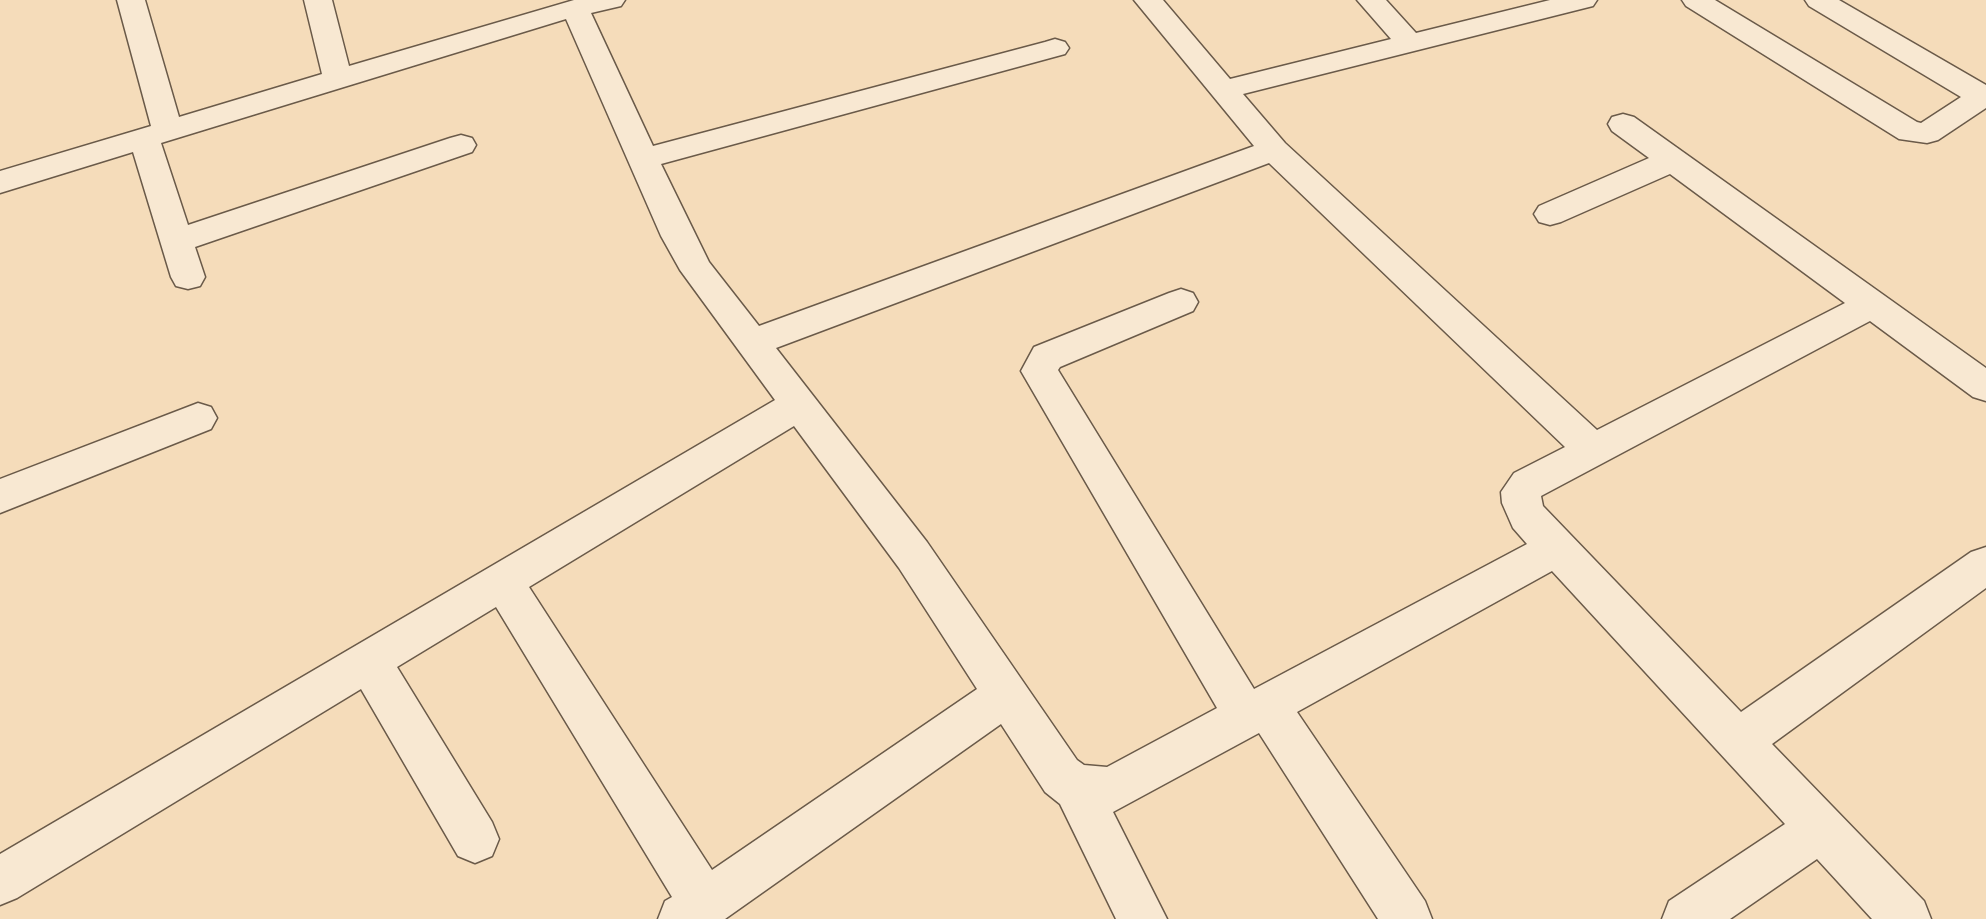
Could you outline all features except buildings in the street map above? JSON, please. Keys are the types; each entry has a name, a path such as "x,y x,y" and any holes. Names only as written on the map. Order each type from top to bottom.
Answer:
{"street":[{"path":"131,0 176,240 188,277"},
{"path":"318,0 338,79"},
{"path":"1149,0 1274,150 1593,450"},
{"path":"1371,0 1410,43"},
{"path":"1224,90 1583,0"},
{"path":"1696,0 1910,132 1927,134 1985,96 1819,0"},
{"path":"0,182 593,4 643,159 687,254 913,555 1061,776 1076,788 1142,919"},
{"path":"643,159 1055,48"},
{"path":"1623,124 1986,387"},
{"path":"176,240 461,145"},
{"path":"752,343 1274,150"},
{"path":"1550,215 1673,160"},
{"path":"1181,302 1048,357 1039,371 1256,711 1407,919"},
{"path":"1872,304 1528,484 1521,492 1527,516 1906,919"},
{"path":"0,881 799,404"},
{"path":"0,496 198,418"},
{"path":"1076,788 1110,790 1557,548"},
{"path":"1738,741 1986,565"},
{"path":"503,582 694,911 1007,694"},
{"path":"369,661 475,839"},
{"path":"1687,919 1820,828"}]}
